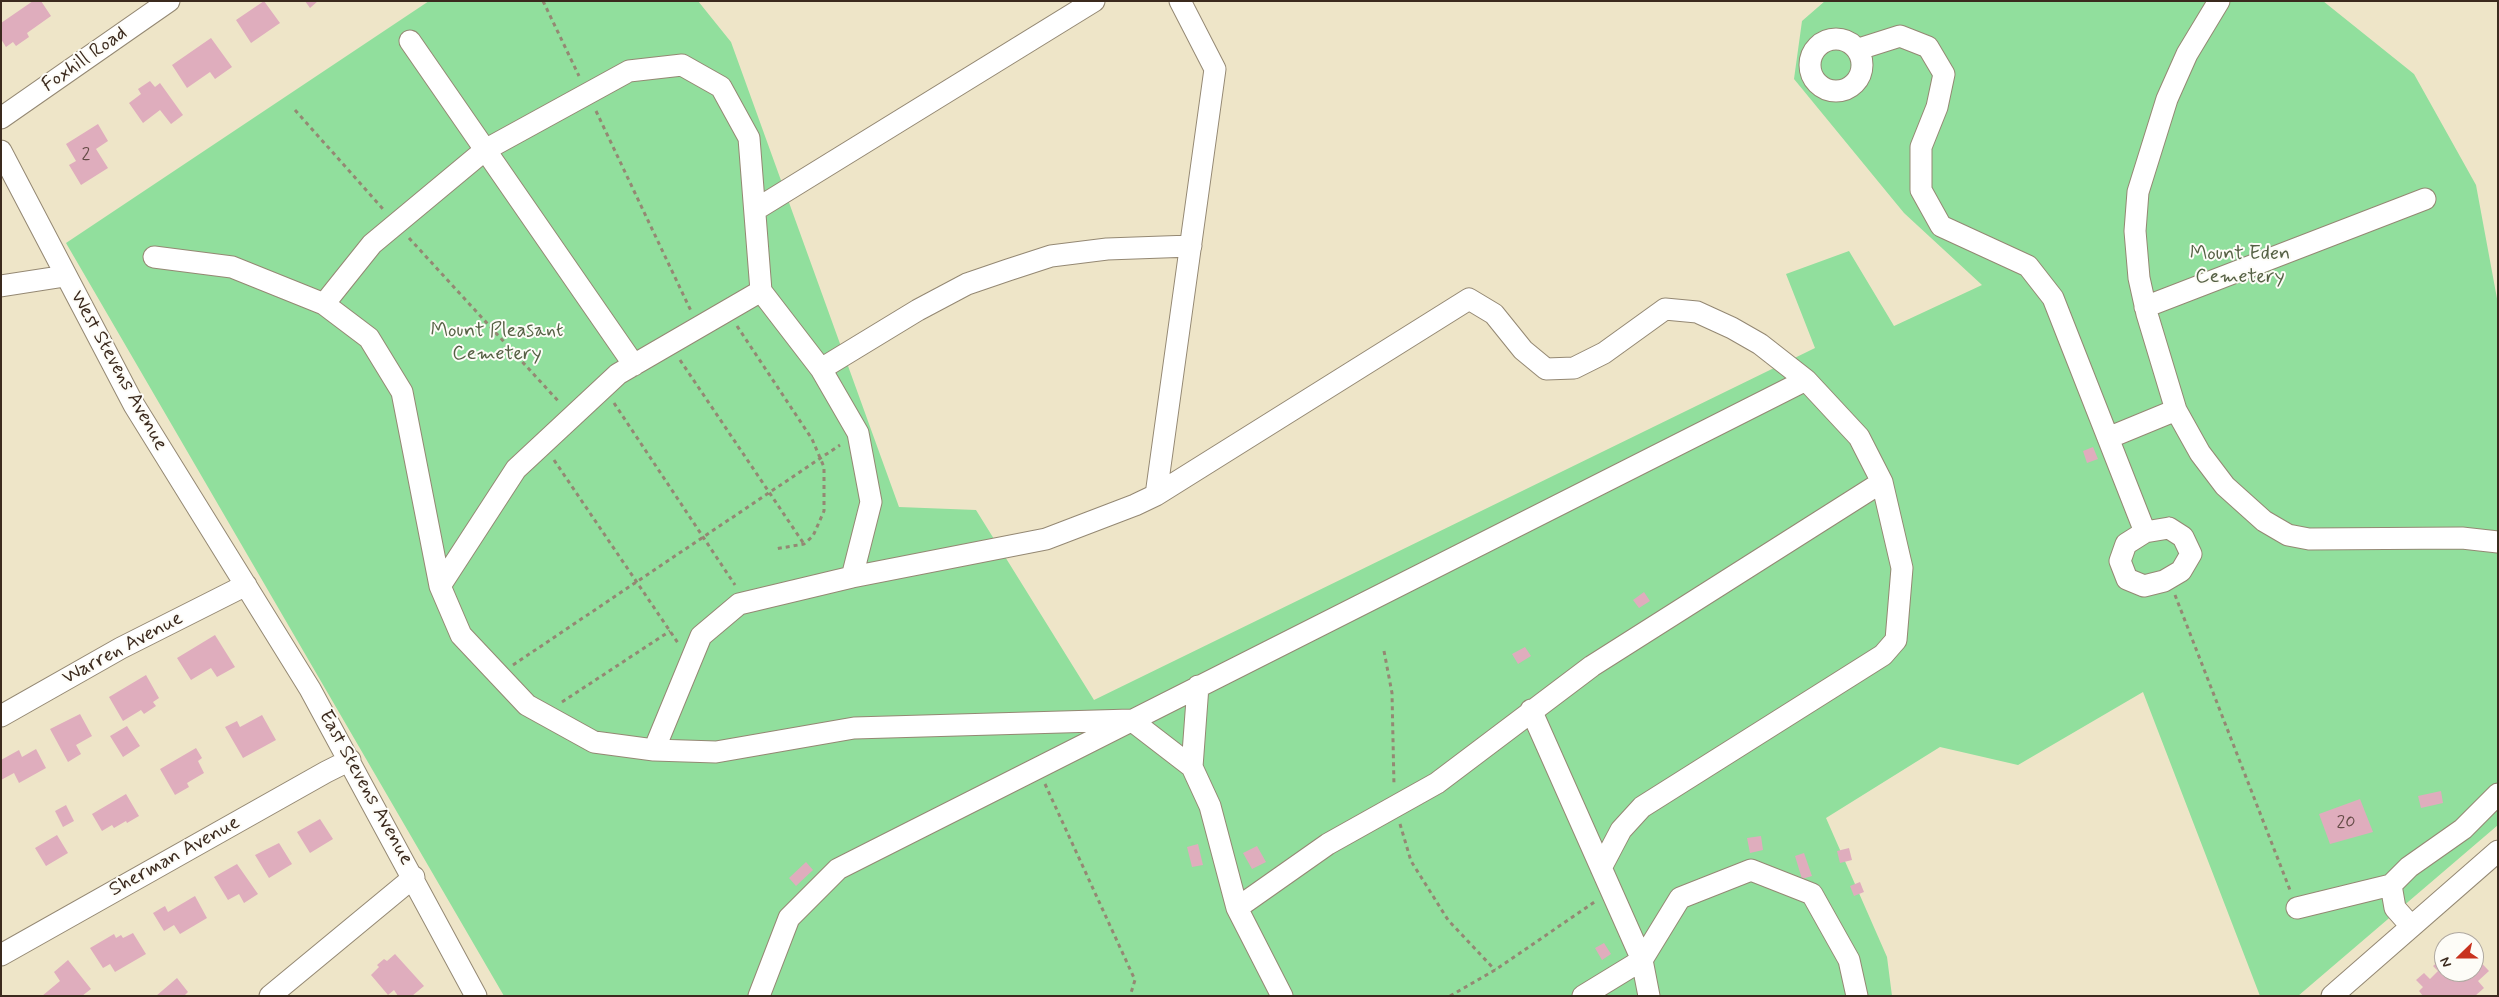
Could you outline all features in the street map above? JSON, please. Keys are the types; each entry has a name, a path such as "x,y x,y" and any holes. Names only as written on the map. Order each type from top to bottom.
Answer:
{"street":[{"name":"Foxhill Road","path":"1,118 169,1"},
{"path":"755,210 1094,1"},
{"path":"1156,495 1215,69 1180,1"},
{"path":"2219,1 2187,54 2167,100 2138,192 2135,231 2139,278 2145,307 2176,410 2200,453 2225,486 2264,521 2288,535 2309,539 2462,538 2498,542"},
{"path":"1859,49 1900,36 1928,46 1944,74 1937,107 1921,147 1921,190 1941,226 2028,266 2053,298 2145,532"},
{"path":"410,41 634,365"},
{"path":"324,304 372,244 485,150 629,72 682,65 721,87 749,138 761,291 821,368 858,433 870,502 852,577"},
{"name":"West Stevens Avenue","path":"1,151 134,405 246,585"},
{"path":"2145,307 2425,199"},
{"path":"821,368 918,310 968,284 1008,270 1051,256 1107,249 1191,246"},
{"path":"154,257 232,267 324,304 369,338 402,392 440,586 461,636 527,704 594,742 654,750 716,752 854,728 1131,720 1192,767 1210,806 1237,908 1282,996"},
{"path":"1,286 65,276"},
{"path":"440,586 516,469 618,374 761,291"},
{"path":"654,750 701,636 739,604 852,577 1046,539 1135,505 1156,495 1469,298 1494,314 1523,350 1546,368 1574,368 1604,353 1665,309 1697,312 1732,328 1760,344 1806,380 1858,437 1882,482 1902,568 1896,640 1882,655 1642,806 1621,830 1601,868"},
{"path":"759,996 789,918 838,869 1806,380"},
{"path":"2108,438 2176,410"},
{"path":"1237,908 1328,844 1437,783 1531,710 1592,666 1882,482"},
{"path":"2169,528 2183,536 2191,554 2180,572 2169,578 2144,586 2127,579 2120,561 2126,544 2145,532 2169,528"},
{"name":"Warren Avenue","path":"1,716 121,648 246,585"},
{"name":"East Stevens Avenue","path":"246,585 310,689 350,760 476,996"},
{"path":"1192,767 1198,686"},
{"path":"1531,710 1642,960 1649,996"},
{"name":"Sherman Avenue","path":"1,955 350,760"},
{"path":"2297,908 2391,885 2409,867 2463,829 2498,794"},
{"path":"2332,996 2410,925 2498,851"},
{"path":"1583,996 1642,960 1680,898 1751,870 1812,894 1849,960 1857,996"},
{"path":"270,996 414,877"},
{"path":"2391,885 2395,908 2410,925"}],"path":[{"path":"543,1 698,328"},
{"path":"295,110 572,417"},
{"path":"727,311 812,439 824,467 824,512 813,536 804,544 775,549"},
{"path":"670,344 804,544"},
{"path":"603,388 746,602"},
{"path":"498,675 858,433"},
{"path":"543,444 691,662"},
{"path":"2169,578 2297,908"},
{"path":"544,714 670,631"},
{"path":"1384,651 1392,693 1394,807 1411,861 1448,920 1495,970"},
{"path":"1037,768 1135,980 1130,996"},
{"path":"1450,996 1495,970 1611,891"}],"green space":[{"name":"Mount Pleasant Cemetery","path":"429,1 698,1 731,42 899,507 976,510 1094,700 1815,348 1786,274 1849,251 1894,326 1982,285 1904,213 1794,79 1802,21 1825,1 2323,1 2414,74 2476,185 2498,304 2498,825 2298,996 2260,996 2143,692 2018,765 1940,747 1826,818 1887,957 1892,996 504,996 66,243"}],"building":[{"path":"33,1 41,1 51,16 27,33 29,37 16,46 13,42 6,47 1,39 1,23"},
{"path":"264,1 280,23 251,43 236,20"},
{"path":"305,1 318,1 310,8"},
{"path":"211,38 232,67 215,79 210,72 187,88 172,65"},
{"path":"150,81 155,87 160,83 183,115 171,124 160,110 143,123 129,103 141,94 138,89"},
{"path":"98,124 108,141 96,149 108,168 81,185 69,165 76,161 66,144"},
{"path":"2093,447 2098,459 2087,463 2083,451"},
{"path":"1644,592 1650,601 1639,608 1633,600"},
{"path":"215,635 235,667 217,677 211,668 191,680 177,658"},
{"path":"1525,647 1531,656 1518,664 1512,654"},
{"path":"146,675 159,698 153,702 156,706 144,714 141,710 123,721 109,697"},
{"path":"80,714 92,736 76,745 81,754 68,762 50,729"},
{"path":"262,715 276,740 243,758 225,727 237,721 240,727"},
{"path":"127,726 140,746 123,757 110,736"},
{"path":"196,748 202,758 198,761 204,773 187,783 189,787 175,795 160,769"},
{"path":"36,749 46,768 19,783 14,773 1,780 1,760 19,750 22,757"},
{"path":"2441,791 2443,803 2421,808 2418,796"},
{"path":"126,794 139,816 127,823 126,821 114,828 112,825 102,831 92,814"},
{"path":"2360,799 2373,832 2330,844 2319,814"},
{"path":"66,805 74,821 63,827 55,811"},
{"path":"320,819 333,839 310,853 297,832"},
{"path":"57,835 68,853 46,866 35,848"},
{"path":"1761,836 1763,850 1750,853 1747,838"},
{"path":"279,843 292,864 269,878 255,855"},
{"path":"1198,844 1203,865 1192,867 1187,847"},
{"path":"1257,846 1266,862 1252,869 1243,853"},
{"path":"1849,848 1852,860 1840,863 1837,851"},
{"path":"1804,853 1812,876 1802,879 1795,856"},
{"path":"806,862 813,870 796,886 789,878"},
{"path":"237,864 258,894 244,903 239,894 228,900 214,877"},
{"path":"1860,882 1864,892 1854,896 1850,886"},
{"path":"195,896 207,918 180,934 174,925 164,931 153,913 165,906 168,912"},
{"path":"133,933 146,954 115,972 110,964 103,968 90,948 114,934 116,938 121,935 123,938"},
{"path":"1604,943 1611,954 1602,960 1595,948"},
{"path":"395,954 424,986 412,996 398,996 394,990 388,995 371,975 379,967 377,965 384,959 387,961"},
{"path":"68,960 91,989 82,996 42,996 60,981 54,972"},
{"path":"2484,966 2489,971 2484,976"},
{"path":"2424,973 2430,979 2434,975 2434,982 2479,982 2484,988 2475,996 2423,996 2419,991 2423,987 2416,980"},
{"path":"177,978 188,992 184,996 156,996"}],"park label":[{"name":"Mount Eden Cemetery","path":"2240,266"}]}
